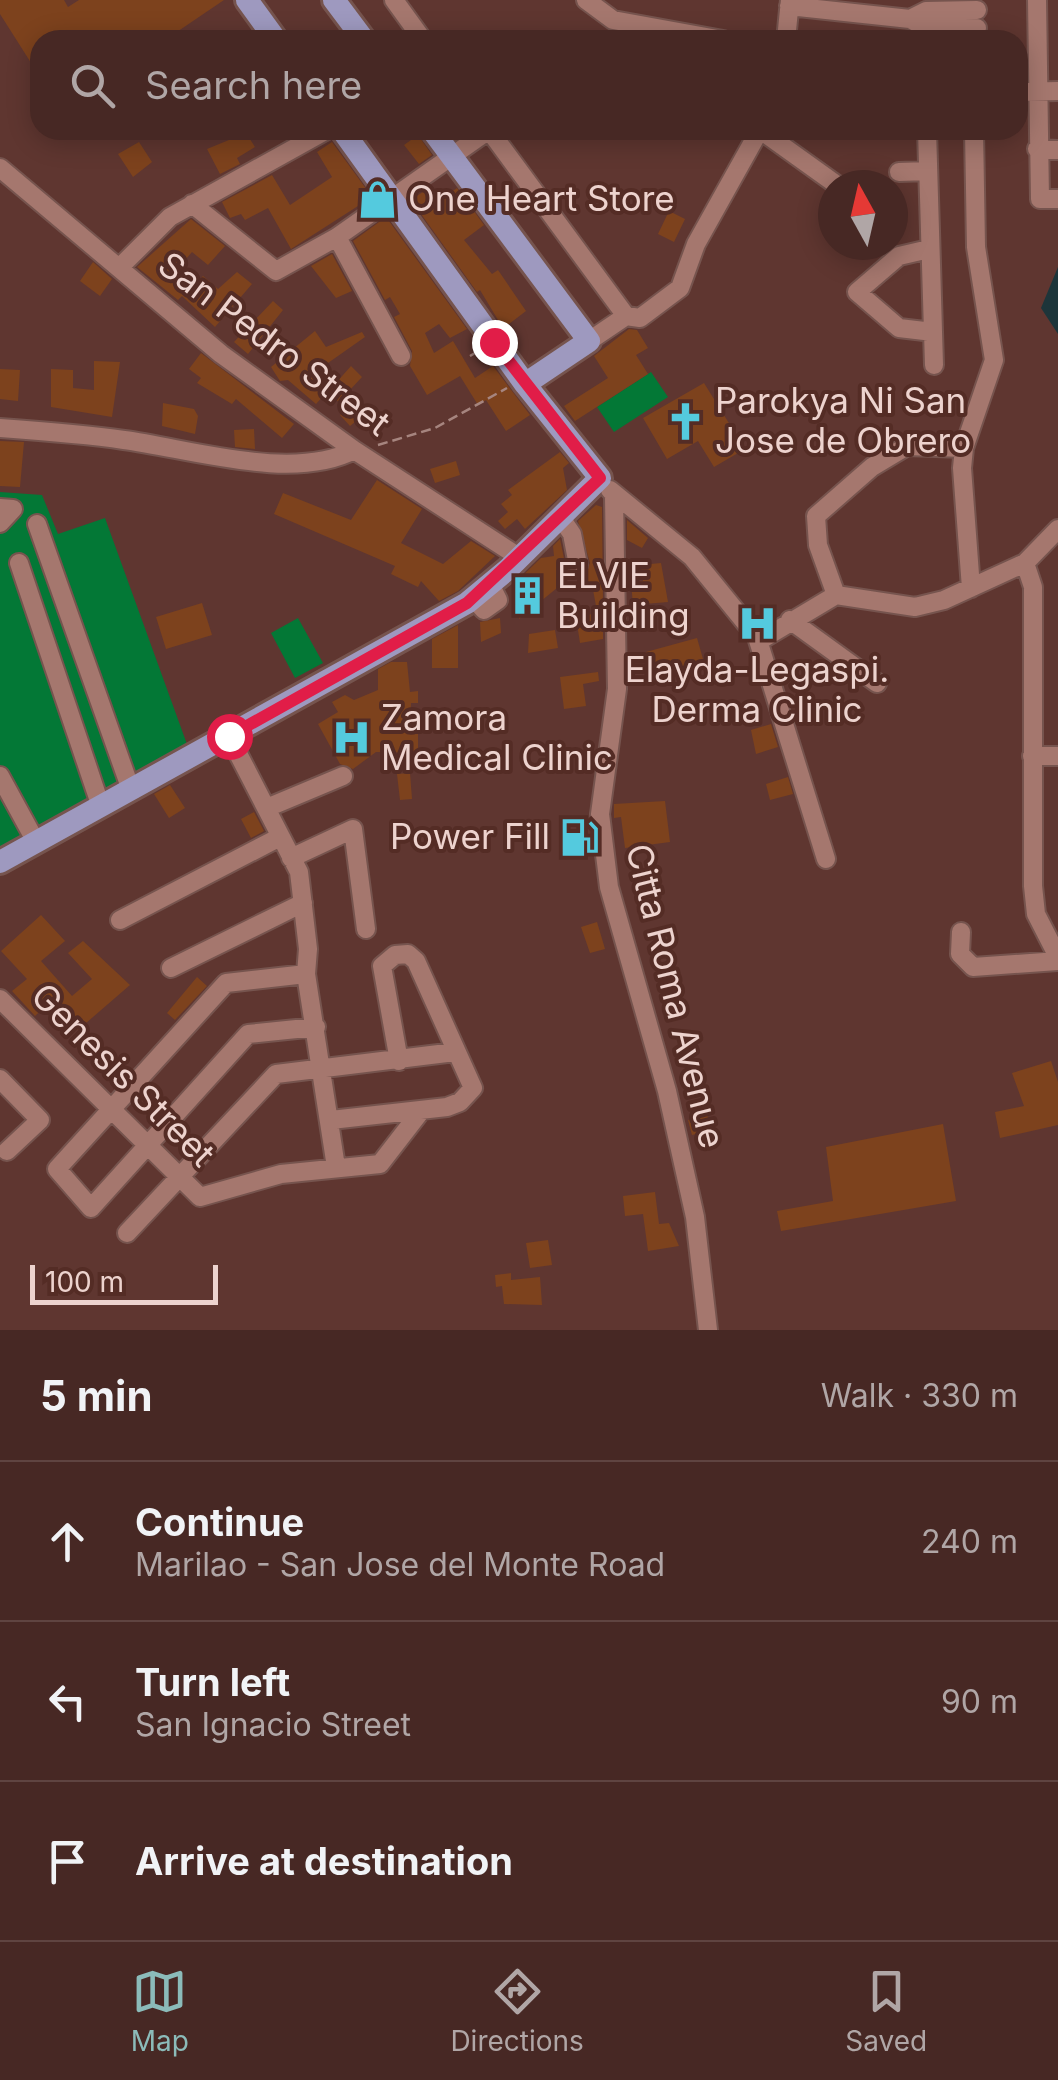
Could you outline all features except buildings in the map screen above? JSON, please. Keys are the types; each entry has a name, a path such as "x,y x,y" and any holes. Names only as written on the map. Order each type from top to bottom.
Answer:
{"main road":[{"path":"247,0 269,30"},
{"path":"334,0 356,30"},
{"path":"1,858 229,736 481,591 561,518 607,487 523,382 349,140"},
{"path":"439,140 589,341 523,382"}],"street":[{"path":"394,0 416,30"},
{"path":"1037,0 1048,31 1049,91 1037,149 1049,199"},
{"path":"787,30 790,3 872,8 928,19 978,19"},
{"path":"589,4 613,20 644,30"},
{"path":"122,266 170,216 310,140"},
{"path":"192,204 276,271 336,237 475,140"},
{"path":"495,140 626,316"},
{"path":"589,341 626,316 640,318 680,288 696,244 754,140"},
{"path":"774,140 818,171"},
{"path":"928,140 934,365"},
{"path":"971,588 963,523 964,448 994,360 976,247 974,140"},
{"path":"1037,149 1058,150"},
{"name":"San Pedro Street","path":"0,168 122,266 221,354 356,450 520,557"},
{"path":"908,171 928,170"},
{"path":"336,237 401,356"},
{"path":"929,249 898,256 858,292 899,328 933,332"},
{"path":"0,428 89,435 293,464 337,459 356,450"},
{"path":"836,594 818,545 816,516 872,467 908,446 964,448"},
{"path":"607,487 692,557 757,637 826,859"},
{"name":"Citta Roma Avenue","path":"607,487 617,690 600,814 609,887 666,1091 695,1218 708,1330"},
{"path":"0,508 13,509 0,524"},
{"path":"561,518 572,534 578,566"},
{"path":"37,524 131,790"},
{"path":"757,637 764,638 836,594 915,607 971,588 1026,563 1058,528"},
{"path":"18,563 101,807"},
{"path":"961,932 960,954 973,968 1058,959 1036,914 1033,587 1026,563"},
{"path":"790,620 877,683"},
{"path":"229,736 300,872 306,974 336,1167 380,1164 420,1111"},
{"path":"1032,756 1058,756"},
{"path":"0,776 36,842"},
{"path":"269,807 343,776"},
{"path":"291,858 353,829 366,929"},
{"path":"120,920 280,837"},
{"path":"171,968 303,903"},
{"path":"331,1120 420,1111 460,1102 473,1088 416,961 408,954 395,954 382,966 399,1061"},
{"path":"306,974 226,984 57,1169 91,1208 248,1034 316,1027"},
{"name":"Genesis Street","path":"0,999 200,1197 281,1174 336,1167"},
{"path":"127,1233 276,1074 456,1052"},
{"path":"3,1088 40,1120 8,1152"}],"path":[{"path":"356,450 435,428 523,382"}],"green space":[{"path":"651,372 668,397 614,432 597,407"},
{"path":"0,492 42,495 58,534 105,518 188,747 0,850"},
{"path":"298,618 323,663 295,678 271,633"}],"water":[{"path":"1058,267 1058,334 1041,308"}],"place":[{"name":"One Heart Store","path":"378,199"},
{"name":"Parokya Ni San Jose de Obrero","path":"685,421"},
{"name":"ELVIE Building","path":"527,596"},
{"name":"Elayda-Legaspi. Derma Clinic","path":"757,623"},
{"name":"Zamora Medical Clinic","path":"351,738"},
{"name":"Power Fill","path":"580,837"}],"route":[{"path":"229,736 467,603 508,569 600,478 494,342"}]}
